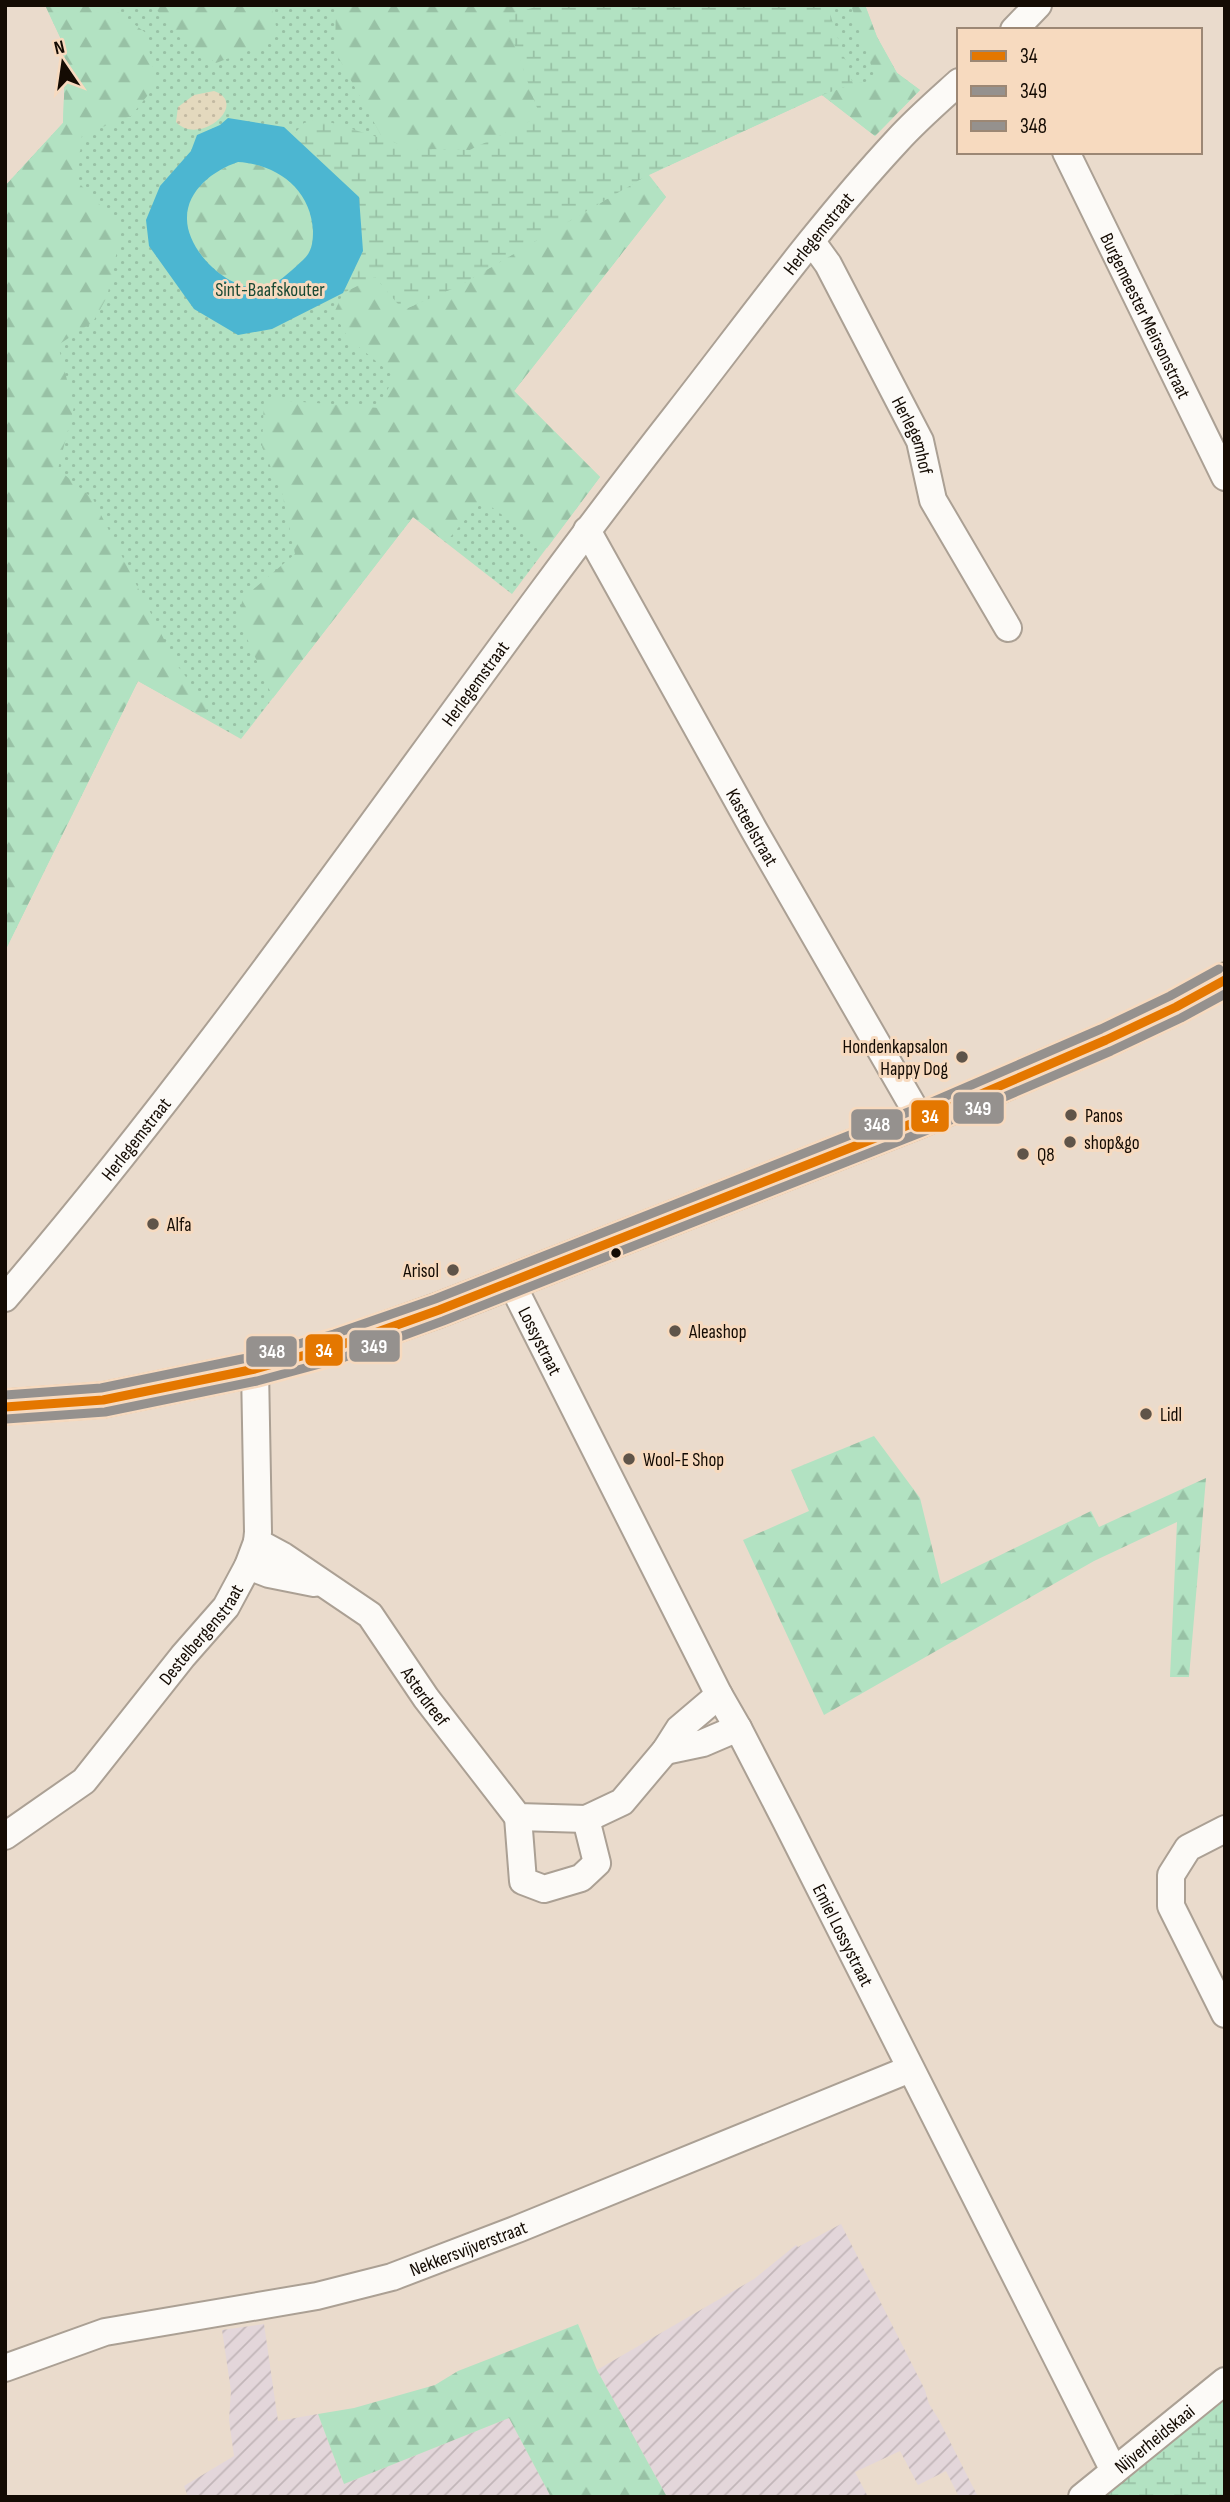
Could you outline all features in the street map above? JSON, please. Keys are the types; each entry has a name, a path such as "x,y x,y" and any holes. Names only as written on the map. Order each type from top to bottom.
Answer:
{"main road":[{"path":"5,1406 103,1400 256,1369 338,1346 439,1310 921,1120 1106,1040 1225,980"}],"street":[{"path":"1016,28 1038,5"},
{"name":"Herlegemstraat","path":"5,1298 127,1151 254,986 404,777 587,530 812,242 894,143 957,84"},
{"name":"Burgemeester Meirsonstraat","path":"1067,154 1225,477"},
{"name":"Herlegemhof","path":"812,242 828,264 920,441 933,500 1009,628"},
{"name":"Kasteelstraat","path":"587,530 754,830 921,1120"},
{"name":"Lossystraat","path":"510,1280 570,1401"},
{"name":"Destelbergenstraat","path":"5,1836 84,1781 183,1656 226,1607 252,1554 256,1369"},
{"name":"Emiel Lossystraat","path":"570,1401 1114,2471"},
{"name":"Asterdreef","path":"252,1554 269,1574 323,1584 370,1615 426,1698 518,1817"},
{"path":"586,1819 597,1863 581,1878 544,1889 523,1881 518,1817 586,1819 622,1802 666,1751 678,1729 719,1695"},
{"path":"666,1751 703,1743 738,1728"},
{"path":"1225,1829 1188,1847 1171,1875 1171,1906 1225,2014"},
{"name":"Nekkersvijverstraat","path":"5,2368 106,2332 317,2296 392,2277 520,2228 910,2069"},
{"name":"Nijverheidskaai","path":"1082,2497 1225,2381"}],"shaded area":[{"path":"841,2224 978,2497 959,2497 946,2471 918,2485 900,2451 855,2472 868,2497 667,2497 597,2370 754,2279 796,2245 798,2247"},
{"path":"264,2324 278,2421 318,2414 344,2484 509,2418 551,2497 188,2497 184,2486 234,2456 229,2420 231,2391 222,2330"}],"green space":[{"name":"Sint-Baafskouter","path":"45,5 865,5 877,37 897,73 920,90 875,136 822,95 649,175 666,197 514,391 600,477 512,594 413,517 241,739 138,681 5,951 5,186 63,123 65,71 60,37"},
{"path":"45,5 108,5 146,33 156,85 131,116 82,135 77,181 122,228 107,297 93,322 58,345 74,407 58,469 93,499 177,665 206,704 207,719 138,681 5,951 5,186 63,123 65,71 60,37"},
{"path":"156,5 271,5 276,26 267,44 216,63 181,39 156,9"},
{"path":"336,5 543,5 504,17 541,116 470,150 415,149 383,139 335,51"},
{"path":"543,5 827,5 853,84 822,95 648,175 459,286 403,310 375,277 343,293 363,251 293,135 304,123 320,119 415,149 470,150 540,116 504,16"},
{"path":"851,5 865,5 877,37 897,73 920,90 875,136 822,95 853,84 876,80"},
{"path":"238,162 266,168 289,182 299,191 311,216 313,239 308,254 287,274 269,286 242,286 228,279 204,258 189,232 188,209 197,191 211,176"},
{"path":"648,175 666,197 514,391 600,477 547,548 482,500 446,542 413,517 273,698 238,618 243,598 295,554 282,493 262,447 264,399 379,408 394,376 348,338 334,313 343,293 375,277 403,310 459,286"},
{"path":"874,1436 920,1498 941,1584 1091,1511 1099,1527 1206,1478 1189,1677 1170,1677 1177,1522 1094,1561 824,1715 743,1540 809,1511 791,1470"},
{"path":"578,2324 597,2370 667,2497 551,2497 509,2418 344,2484 318,2414 354,2408 435,2385 458,2371"},
{"path":"1225,2396 1225,2497 1100,2497"}],"sand":[{"path":"214,91 224,97 226,105 224,113 217,121 197,130 176,122 178,107 194,95"}],"water":[{"path":"228,118 284,127 359,197 363,251 343,293 272,329 238,335 194,309 149,246 146,220 160,186 191,151 197,135 220,125","holes":["238,162 252,164 278,174 299,191 311,216 313,231 311,247 303,260 273,284 255,288 227,279 203,258 194,245 187,218 188,208 197,190 211,176"]}],"transit line":[{"name":"348","path":"5,1395 101,1388 252,1357 334,1334 435,1299 916,1109 1101,1029 1219,969"},
{"name":"34","path":"5,1407 103,1400 255,1369 338,1346 439,1310 921,1120 1106,1040 1225,980"},
{"name":"349","path":"6,1419 105,1412 257,1381 342,1358 443,1321 925,1131 1111,1051 1225,994"}],"place":[{"name":"Hondenkapsalon Happy Dog","path":"962,1057"},
{"name":"Panos","path":"1071,1115"},
{"name":"shop&go","path":"1070,1142"},
{"name":"Q8","path":"1023,1154"},
{"name":"Alfa","path":"153,1224"},
{"name":"Arisol","path":"453,1270"},
{"name":"Aleashop","path":"675,1331"},
{"name":"Lidl","path":"1146,1414"},
{"name":"Wool-E Shop","path":"629,1459"}]}
